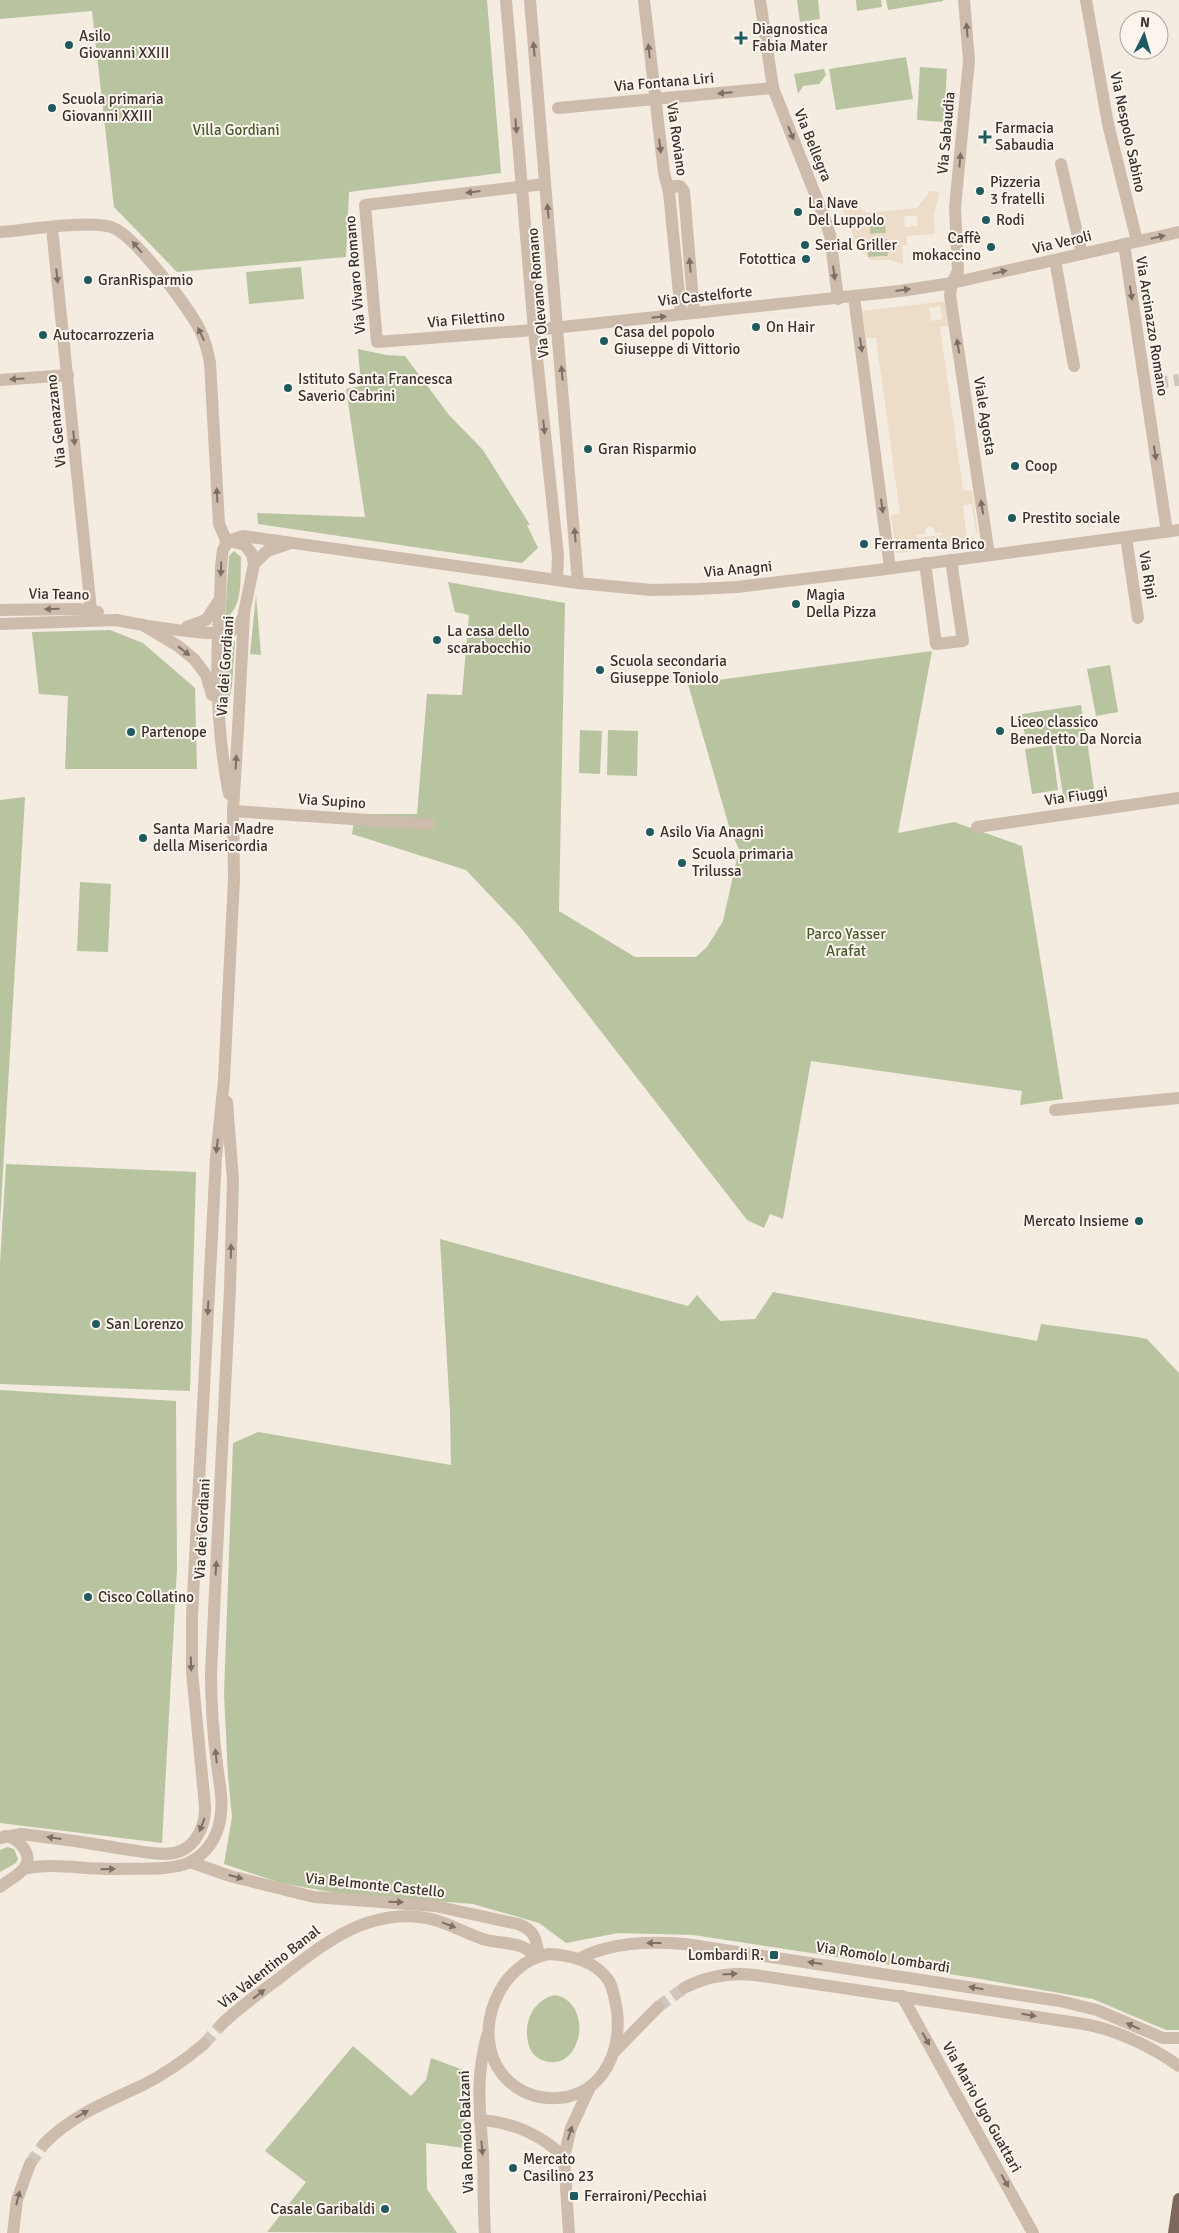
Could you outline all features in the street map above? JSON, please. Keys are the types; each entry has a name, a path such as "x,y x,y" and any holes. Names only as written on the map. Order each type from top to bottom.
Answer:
{"main road":[{"path":"1174,2233 1179,2199"}],"street":[{"name":"Via Olevano Romano","path":"506,0 534,330 558,556 557,580"},
{"name":"Via Olevano Romano","path":"530,0 578,583"},
{"name":"Via Roviano","path":"644,0 664,173 669,192 688,314"},
{"name":"Via Bellegra","path":"760,0 773,88 824,214 830,235 838,298"},
{"name":"Via Sabaudia","path":"952,283 958,271 955,208 969,60 964,0"},
{"name":"Via Nespolo Sabino","path":"1086,0 1108,124 1137,241"},
{"name":"Via Fontana Liri","path":"558,108 773,88"},
{"path":"1061,164 1082,254"},
{"path":"522,186 545,184"},
{"name":"Via Vivaro Romano","path":"378,342 365,206 522,186"},
{"path":"0,232 92,225 114,228 135,244 163,278 193,318 208,352 211,369 218,518 221,531 228,541 244,545 252,554 254,564"},
{"name":"Via Genazzano","path":"52,228 91,610"},
{"name":"Via Veroli","path":"854,297 952,283 1179,232"},
{"name":"Via Arcinazzo Romano","path":"1124,244 1173,531"},
{"path":"1055,260 1074,366"},
{"name":"Viale Agosta","path":"952,283 950,295 989,555"},
{"path":"854,297 890,568"},
{"name":"Via Castelforte","path":"558,327 854,297"},
{"name":"Via Filettino","path":"378,342 558,327"},
{"path":"0,380 68,375"},
{"name":"Via Anagni","path":"228,541 243,536 578,583 651,590 737,587 1173,531"},
{"name":"Via Ripi","path":"1126,537 1138,618"},
{"name":"Via dei Gordiani","path":"228,541 224,545 222,555 217,709 223,761 233,811"},
{"name":"Via Anagni","path":"254,564 263,554 271,549 301,543"},
{"path":"925,563 936,644 963,641 951,560"},
{"name":"Via dei Gordiani","path":"2,1837 21,1834 165,1854 180,1851 192,1843 203,1824 206,1806 193,1695 191,1630 216,1158 224,1080 234,879 233,811 244,613 254,564"},
{"path":"175,630 195,626 206,620 215,610 220,599"},
{"name":"Via Teano","path":"0,610 91,610 116,620 143,625 178,646 194,659 206,675 217,709"},
{"path":"143,625 175,630 228,632 235,629 244,613"},
{"name":"Via Teano","path":"0,624 116,620"},
{"name":"Via Fiuggi","path":"977,827 1179,798"},
{"name":"Via Supino","path":"233,811 429,824"},
{"name":"Via dei Gordiani","path":"190,1862 204,1852 214,1838 222,1811 211,1684 228,1364 233,1202 230,1139 224,1080"},
{"path":"1055,1110 1179,1098"},
{"path":"2,1837 14,1838 24,1848 27,1858 24,1869"},
{"path":"0,1887 24,1869 42,1866 113,1869 172,1866 190,1862"},
{"name":"Via Belmonte Castello","path":"190,1862 237,1878 314,1897 434,1906 518,1924 535,1935 537,1956"},
{"name":"Via Valentino Banal","path":"221,2025 327,1942 350,1929 377,1920 400,1917 431,1918 484,1939 523,1946 537,1956"},
{"name":"Via Romolo Lombardi","path":"578,1959 598,1950 631,1944 685,1944 1060,2000 1097,2010 1163,2038 1179,2038"},
{"path":"590,2087 578,2093 558,2098 541,2097 521,2090 508,2080 497,2065 490,2046 488,2031 494,2005 503,1983 516,1970 537,1956 558,1954 578,1959 600,1971 612,1988 618,2027 614,2052"},
{"path":"686,1992 703,1980 725,1974 745,1974 902,1996 1091,2025 1140,2044 1179,2066"},
{"name":"Via Mario Ugo Guattari","path":"902,1996 1033,2233"},
{"path":"569,2233 564,2157 571,2128 590,2087 604,2072 614,2052 635,2030 661,2011"},
{"name":"Via Romolo Balzani","path":"485,2233 484,2174 478,2076 488,2031"},
{"path":"44,2144 59,2129 78,2116 145,2084 189,2056 204,2044"},
{"path":"480,2120 514,2126 549,2144 564,2157"},
{"path":"13,2233 17,2200 30,2164"}],"green space":[{"name":"Villa Gordiani","path":"0,0 487,0 501,173 349,192 346,257 177,272 114,207 92,11 0,19"},
{"path":"797,0 818,0 820,19 800,22"},
{"path":"856,0 881,0 882,7 857,11"},
{"path":"886,0 943,0 943,1 888,10"},
{"path":"906,57 913,99 836,110 829,69"},
{"path":"920,67 947,69 944,122 917,120"},
{"path":"824,69 826,75 819,84 803,86 798,94 794,74"},
{"path":"885,220 886,233 870,234 869,221"},
{"path":"887,239 888,256 868,257 867,240"},
{"path":"301,267 304,299 249,304 246,272"},
{"path":"358,349 386,355 405,356 449,415 483,450 530,525 527,525 538,548 522,563 258,524 257,513 365,517 346,389 361,386"},
{"path":"234,551 241,557 240,591 235,607 225,619 229,556"},
{"name":"Parco Yasser Arafat","path":"448,582 565,603 559,911 635,957 696,957 707,947 723,921 739,849 730,830 688,684 932,651 898,833 954,822 1022,846 1063,1099 1020,1105 1022,1091 811,1061 783,1219 770,1214 764,1228 747,1220 521,928 466,870 352,834 355,814 417,814 427,694 462,695 469,615 455,612"},
{"path":"256,595 261,655 250,654"},
{"name":"Partenope","path":"110,630 143,643 195,688 197,769 65,769 68,696 39,694 32,632"},
{"path":"223,641 235,641 232,686 226,714 221,676"},
{"path":"1110,665 1118,712 1096,716 1087,669"},
{"path":"1081,705 1086,736 1026,745 1022,714"},
{"path":"580,730 602,731 600,774 579,773"},
{"path":"608,730 638,731 637,776 607,775"},
{"path":"1087,740 1095,797 1064,801 1055,745"},
{"path":"1052,745 1058,790 1032,794 1025,749"},
{"path":"25,797 0,1222 0,800"},
{"path":"80,882 111,884 108,952 77,951"},
{"name":"San Lorenzo","path":"6,1164 196,1172 190,1391 0,1384 0,1264"},
{"path":"440,1239 688,1306 697,1295 720,1321 755,1319 773,1292 1037,1341 1041,1324 1137,1337 1147,1339 1179,1373 1179,2030 1166,2030 1093,1999 975,1978 693,1935 618,1933 566,1943 539,1923 473,1904 336,1893 281,1883 224,1864 232,1817 224,1694 233,1443 258,1432 451,1465 450,1413"},
{"name":"Cisco Collatino","path":"0,1390 176,1401 177,1569 162,1843 0,1823"},
{"path":"8,1847 14,1849 18,1859 16,1863 0,1872 0,1850"},
{"path":"556,1995 568,2001 576,2011 579,2023 579,2036 575,2048 567,2057 557,2062 541,2060 536,2056 530,2049 527,2034 527,2026 532,2012 542,2001"},
{"path":"353,2046 411,2096 426,2080 431,2058 466,2071 465,2148 426,2143 427,2189 457,2233 267,2232 306,2182 265,2151"}],"shaded area":[{"path":"930,191 939,192 934,216 935,234 907,236 907,245 902,245 903,265 891,260 870,260 865,253 863,244 853,244 853,235 841,205 851,201 867,213 917,208","holes":["904,216 917,216 918,226 905,227","885,220 886,233 870,234 869,221","887,239 888,256 868,257 867,240"]},
{"path":"947,301 950,326 940,327 963,490 972,491 978,533 976,533 972,504 963,505 967,543 951,545 943,538 919,540 908,552 896,553 891,515 900,514 876,338 866,338 862,311","holes":["940,306 942,319 931,321 929,308","928,526 934,528 935,533 941,533 942,535 917,538 917,535 926,534 925,529"]}],"tunnel":[{"path":"1156,383 1179,380"},
{"path":"658,2007 684,1988"},
{"path":"204,2044 221,2025"},
{"path":"30,2164 44,2144"}],"place":[{"name":"Diagnostica Fabia Mater","path":"741,38"},
{"name":"Asilo Giovanni XXIII","path":"69,45"},
{"name":"Scuola primaria Giovanni XXIII","path":"52,108"},
{"name":"Farmacia Sabaudia","path":"985,137"},
{"name":"Pizzeria 3 fratelli","path":"980,191"},
{"name":"La Nave Del Luppolo","path":"798,212"},
{"name":"Rodi","path":"986,220"},
{"name":"Serial Griller","path":"805,245"},
{"name":"Caffè mokaccino","path":"991,247"},
{"name":"Fotottica","path":"806,259"},
{"name":"GranRisparmio","path":"88,280"},
{"name":"On Hair","path":"756,327"},
{"name":"Autocarrozzeria","path":"43,335"},
{"name":"Casa del popolo Giuseppe di Vittorio","path":"604,341"},
{"name":"Istituto Santa Francesca Saverio Cabrini","path":"288,388"},
{"name":"Gran Risparmio","path":"588,449"},
{"name":"Coop","path":"1015,466"},
{"name":"Prestito sociale","path":"1012,518"},
{"name":"Ferramenta Brico","path":"864,544"},
{"name":"Magia Della Pizza","path":"796,604"},
{"name":"La casa dello scarabocchio","path":"437,640"},
{"name":"Scuola secondaria Giuseppe Toniolo","path":"600,670"},
{"name":"Liceo classico Benedetto Da Norcia","path":"1000,731"},
{"name":"Partenope","path":"131,732"},
{"name":"Asilo Via Anagni","path":"650,832"},
{"name":"Santa Maria Madre della Misericordia","path":"143,838"},
{"name":"Scuola primaria Trilussa","path":"682,863"},
{"name":"Mercato Insieme","path":"1139,1221"},
{"name":"San Lorenzo","path":"96,1324"},
{"name":"Cisco Collatino","path":"88,1597"},
{"name":"Lombardi R.","path":"774,1955"},
{"name":"Mercato Casilino 23","path":"513,2168"},
{"name":"Ferraironi/Pecchiai","path":"574,2196"},
{"name":"Casale Garibaldi","path":"385,2209"}]}
